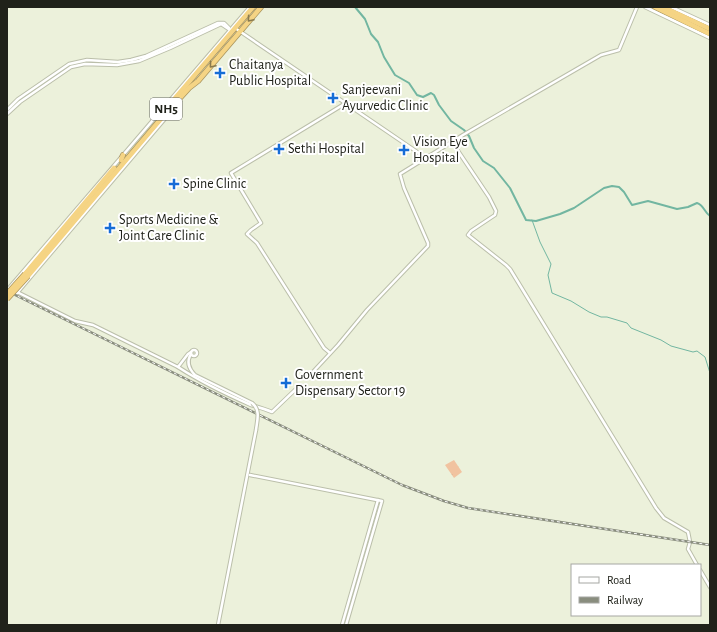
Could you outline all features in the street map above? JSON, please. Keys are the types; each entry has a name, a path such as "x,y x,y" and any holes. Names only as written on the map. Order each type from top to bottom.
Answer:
{"highway":[{"name":"NH5","path":"7,299 121,160 232,30 254,7"},
{"name":"NH5","path":"7,294 100,187 112,176 189,88 198,81 261,7"},
{"path":"655,7 665,14 710,34"},
{"path":"664,7 710,29"},
{"path":"674,12 681,12"},
{"path":"121,160 123,155"},
{"path":"111,182 112,176"}],"street":[{"path":"250,7 232,30 9,288 75,321 93,325 253,406 272,412 296,388"},
{"path":"311,374 367,310 428,247 428,243 399,176 401,173 463,134 601,55 619,50 637,7"},
{"path":"645,7 665,14 710,38"},
{"path":"671,7 710,25"},
{"path":"7,114 65,66 92,60 118,62 139,59 218,23 224,22 232,30 346,103 426,158"},
{"path":"232,30 238,34"},
{"path":"7,110 18,99 50,78"},
{"path":"17,293 178,104 189,88"},
{"path":"330,353 324,348 257,243 248,234 251,230 261,224 231,174 346,103"},
{"path":"452,142 489,197 496,211 495,215 471,231 468,235 510,269 656,508 664,518 688,532 690,542 688,549 696,564"},
{"path":"178,367 188,354 191,353 188,362 189,367 195,375 252,403 258,408 256,430 218,625"},
{"path":"250,475 382,501 346,625"},
{"path":"342,625 378,500"},
{"path":"701,572 710,587"}],"green space":[{"path":"454,460 462,472 454,478 445,465"}],"waterway":[{"path":"355,7 365,19 371,34 378,42 384,57 395,75 409,83 417,95 423,97 431,93 434,95 439,105 451,121 464,130 469,136 474,148 483,161 494,168 510,188 526,220 536,221 560,214 574,208 604,188 612,186 619,187 632,205 648,201 677,209 688,207 697,203 701,205 710,216"},
{"path":"532,220 540,242 551,264 548,275 552,293 601,317 607,317 627,323 631,328 661,340 671,346 693,352 697,351 705,357 710,373"}],"railway":[{"path":"7,291 402,485 444,501 468,508 710,545"}],"place":[{"name":"Chaitanya Public Hospital","path":"220,73"},
{"name":"Sanjeevani Ayurvedic Clinic","path":"333,98"},
{"name":"Sethi Hospital","path":"279,149"},
{"name":"Vision Eye Hospital","path":"404,150"},
{"name":"Spine Clinic","path":"174,184"},
{"name":"Sports Medicine & Joint Care Clinic","path":"110,228"},
{"name":"Government Dispensary Sector 19","path":"286,383"}]}
